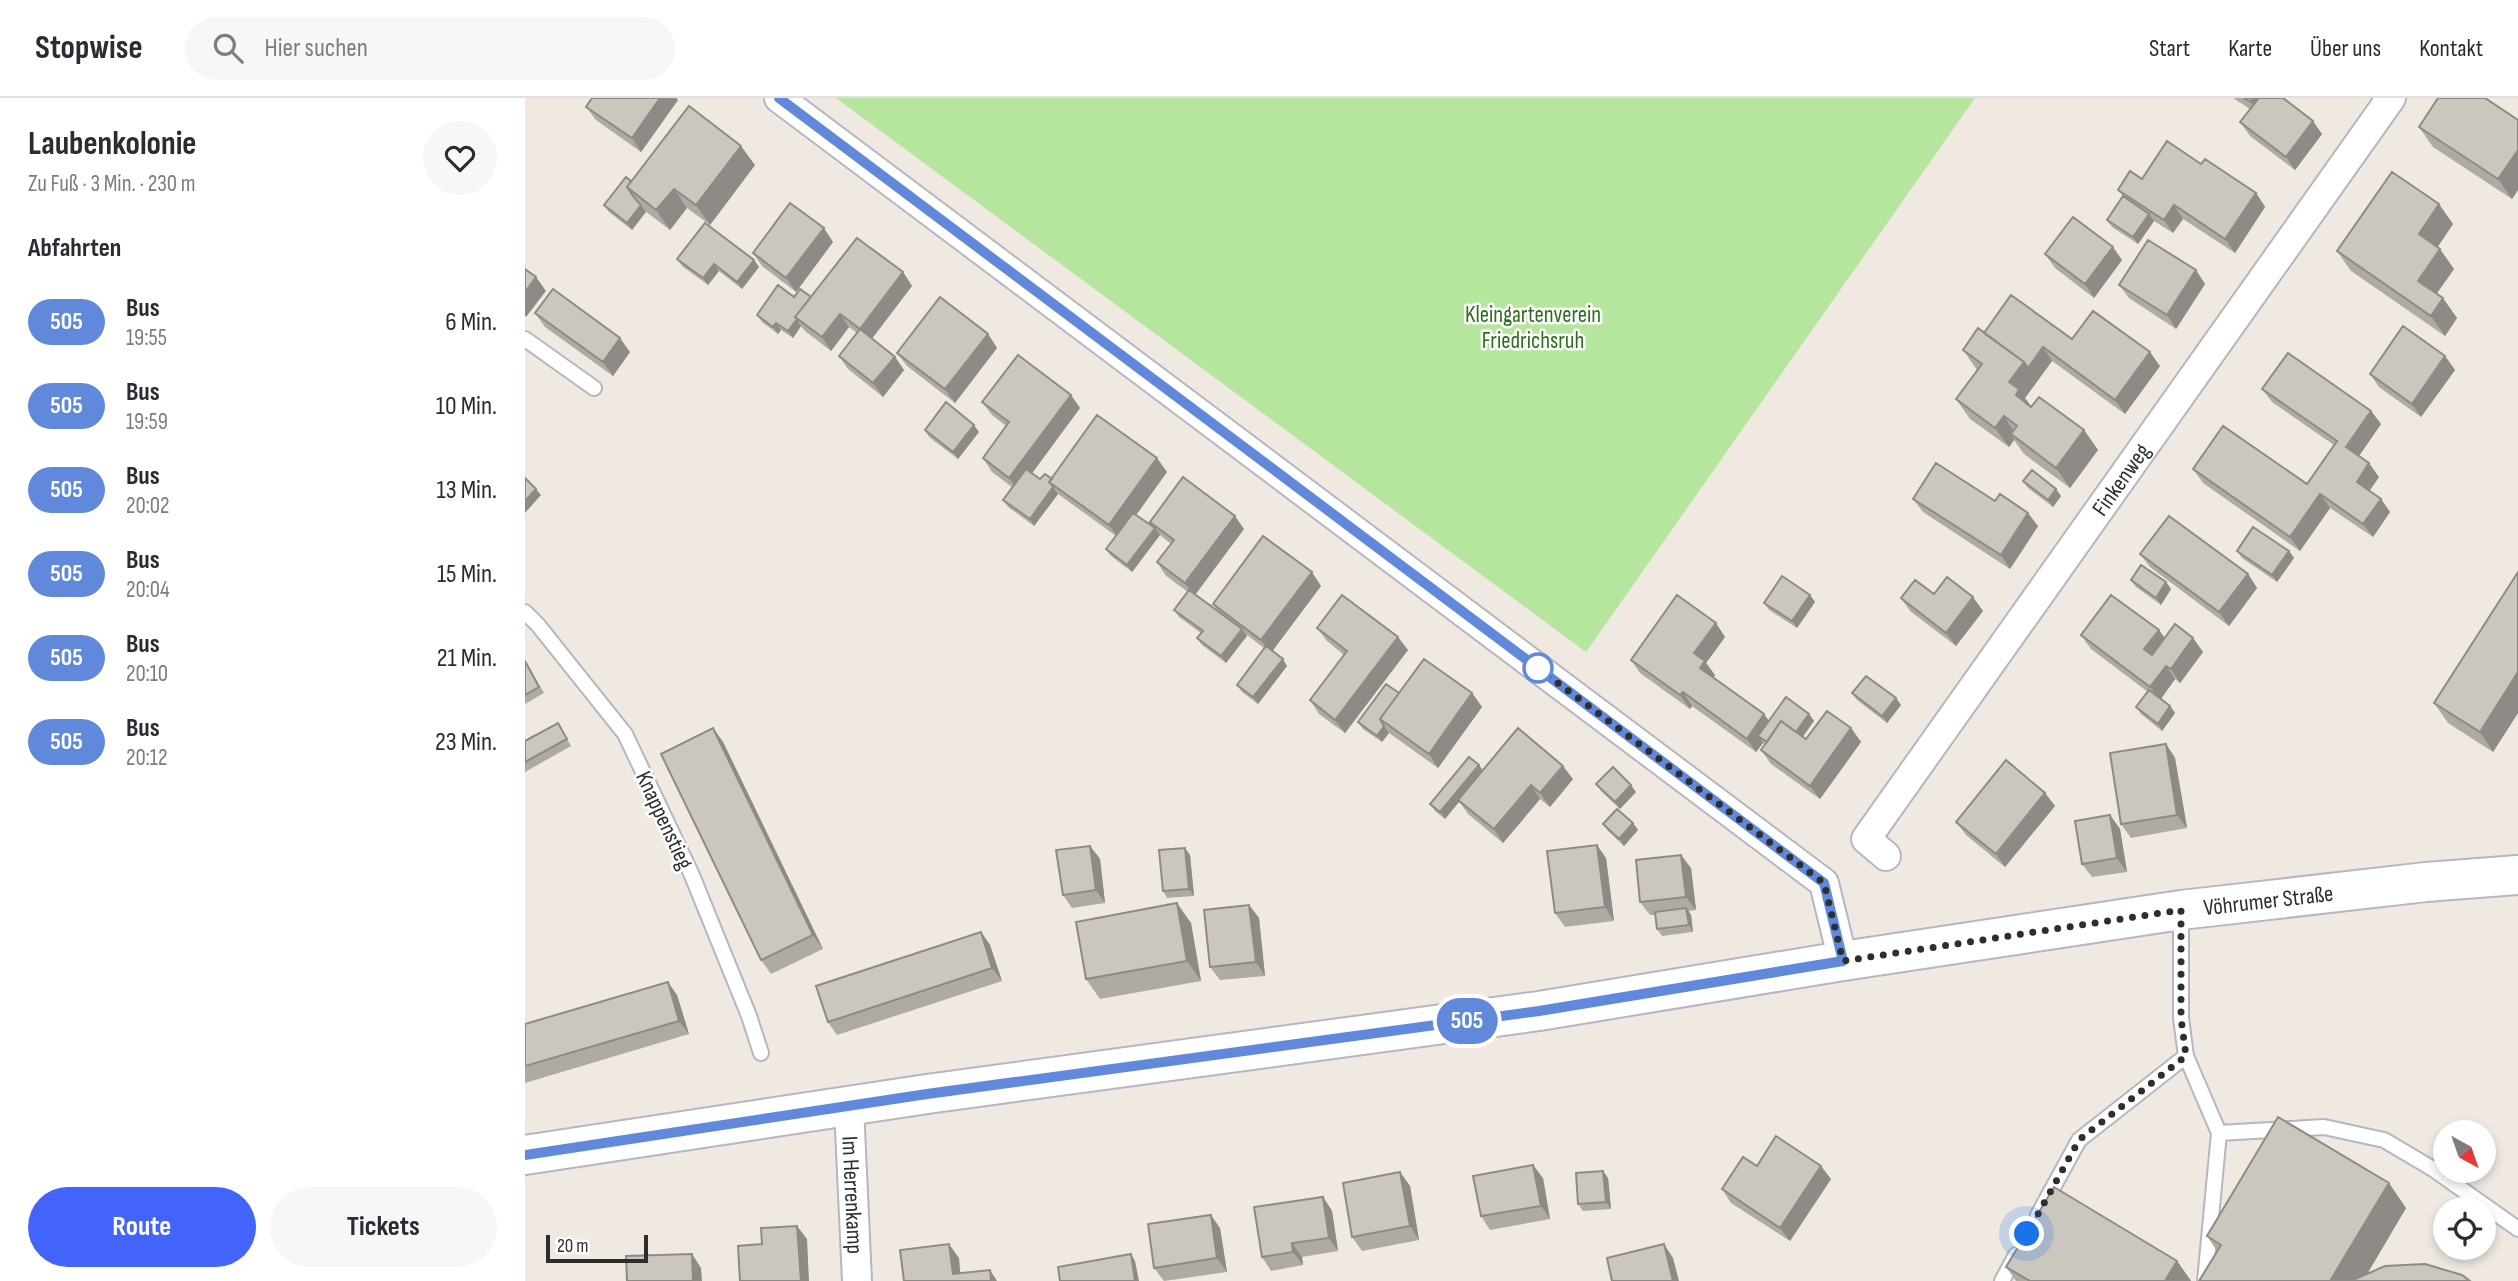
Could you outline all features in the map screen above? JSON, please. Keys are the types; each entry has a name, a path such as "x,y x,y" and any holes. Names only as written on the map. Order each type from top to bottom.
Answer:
{"main road":[{"name":"Vöhrumer Straße","path":"525,1155 940,1092 1539,1011 1843,961 2181,910 2426,882 2518,875"}],"street":[{"path":"779,98 1824,883 1843,961"},
{"name":"Finkenweg","path":"1886,856 1866,839 2391,98"},
{"name":"Im Herrenkamp","path":"849,1107 857,1281"}],"lane":[{"path":"525,339 594,388"},
{"name":"Knappenstieg","path":"525,612 625,734 691,873 749,1016 761,1053"},
{"path":"2181,910 2181,1018 2186,1056 2219,1133 2205,1281"},
{"path":"2034,1222 2079,1140 2186,1056"},
{"path":"2219,1133 2324,1127 2384,1140 2433,1169 2518,1229"},
{"path":"2001,1281 2021,1246"}],"green space":[{"name":"Kleingartenverein Friedrichsruh","path":"836,98 1975,98 1586,652"}],"building":[{"path":"592,98 660,98 632,138 586,107"},
{"path":"2259,98 2283,98 2313,121 2286,157 2240,122"},
{"path":"2438,98 2485,98 2518,120 2518,150 2498,179 2419,127"},
{"path":"689,106 741,146 696,205 674,189 656,210 627,187"},
{"path":"2167,141 2201,164 2205,159 2256,193 2225,239 2174,205 2164,220 2118,190 2130,171 2142,179"},
{"path":"2392,172 2439,204 2419,234 2440,249 2418,281 2443,298 2431,316 2337,251"},
{"path":"626,177 631,181 627,187 641,205 627,223 604,205"},
{"path":"2123,196 2149,214 2133,237 2107,220"},
{"path":"790,203 824,228 786,278 753,253"},
{"path":"2073,217 2113,247 2085,284 2045,254"},
{"path":"705,223 754,260 737,282 714,264 703,278 677,259"},
{"path":"857,238 903,272 860,329 840,314 822,337 795,317"},
{"path":"2148,240 2196,270 2167,315 2119,285"},
{"path":"525,269 536,277 525,292"},
{"path":"778,285 794,297 800,289 811,297 788,331 776,323 773,327 757,315"},
{"path":"553,289 620,338 603,362 535,313"},
{"path":"2011,295 2072,339 2093,311 2150,352 2115,400 2043,347 2028,368 2024,362 1984,333"},
{"path":"940,297 988,334 945,389 897,353"},
{"path":"2403,326 2445,356 2412,404 2370,374"},
{"path":"1978,328 2024,362 2009,382 2019,389 2016,395 2031,407 2039,397 2084,430 2056,468 2011,434 2017,426 2004,416 1995,428 1956,399 1982,364 1963,350"},
{"path":"860,329 895,357 873,383 839,356"},
{"path":"2288,353 2371,411 2346,447 2369,463 2357,482 2381,499 2363,524 2320,494 2290,537 2193,469 2223,426 2307,484 2337,441 2262,389"},
{"path":"1018,355 1071,395 1009,478 983,458 1009,422 982,402"},
{"path":"946,402 974,425 953,452 925,430"},
{"path":"1097,415 1157,458 1109,525 1049,482"},
{"path":"1936,463 1995,501 2000,494 2028,513 2001,555 1913,499"},
{"path":"1026,469 1040,479 1045,474 1052,479 1049,482 1053,487 1030,519 1003,500"},
{"path":"2032,470 2056,489 2048,500 2023,481"},
{"path":"1183,477 1235,516 1185,583 1157,562 1174,540 1150,522"},
{"path":"525,478 536,489 525,501"},
{"path":"1133,513 1155,528 1127,565 1106,549"},
{"path":"2169,516 2248,574 2219,612 2140,554"},
{"path":"2253,527 2289,551 2272,575 2237,551"},
{"path":"1263,536 1312,572 1261,640 1213,604"},
{"path":"2141,565 2166,582 2156,598 2131,580"},
{"path":"2518,572 2518,672 2480,732 2434,703"},
{"path":"1782,576 1810,595 1792,621 1764,603"},
{"path":"1947,577 1973,597 1946,633 1901,598 1915,580 1934,594"},
{"path":"1189,590 1242,629 1221,656 1197,638 1203,631 1174,610"},
{"path":"1342,595 1398,637 1335,720 1310,700 1347,651 1317,628"},
{"path":"1677,595 1716,623 1694,653 1705,661 1700,668 1764,714 1747,739 1683,692 1680,695 1631,660"},
{"path":"2111,595 2159,630 2144,649 2152,655 2175,624 2193,638 2171,669 2166,666 2150,687 2081,635"},
{"path":"1266,646 1283,659 1253,697 1237,685"},
{"path":"1424,659 1472,693 1429,754 1380,719"},
{"path":"525,661 539,687 525,695"},
{"path":"1866,676 1896,698 1882,716 1852,693"},
{"path":"1386,684 1399,693 1380,719 1384,726 1377,736 1358,722"},
{"path":"2149,690 2170,706 2158,724 2136,707"},
{"path":"1786,697 1809,714 1796,732 1781,721 1767,742 1758,736"},
{"path":"1827,711 1851,728 1810,786 1761,750 1781,721 1806,739"},
{"path":"558,723 567,739 525,762 525,741"},
{"path":"713,728 813,935 761,960 661,754"},
{"path":"1518,728 1563,766 1540,793 1531,785 1494,829 1458,800"},
{"path":"2166,744 2177,815 2121,824 2110,753"},
{"path":"1469,757 1479,765 1440,812 1430,804"},
{"path":"2006,760 2045,793 1996,854 1956,822"},
{"path":"1613,767 1631,785 1615,802 1596,784"},
{"path":"1617,809 1633,823 1619,839 1603,824"},
{"path":"2110,815 2117,858 2082,864 2075,821"},
{"path":"1597,845 1605,907 1555,913 1547,851"},
{"path":"1090,846 1096,890 1063,895 1056,850"},
{"path":"1185,848 1189,889 1163,891 1159,850"},
{"path":"1681,855 1686,897 1640,902 1636,860"},
{"path":"1177,903 1187,961 1086,979 1076,922"},
{"path":"1249,905 1256,962 1210,967 1204,910"},
{"path":"1686,908 1689,925 1657,929 1655,912"},
{"path":"981,932 992,968 828,1022 816,986"},
{"path":"668,982 679,1021 525,1066 525,1024"},
{"path":"2278,1117 2389,1183 2330,1281 2199,1281 2221,1245 2207,1236"},
{"path":"1776,1136 1821,1166 1780,1228 1722,1189 1743,1157 1757,1166"},
{"path":"1533,1165 1541,1206 1481,1216 1473,1176"},
{"path":"1603,1171 1606,1202 1578,1204 1576,1173"},
{"path":"1400,1172 1410,1226 1352,1237 1343,1183"},
{"path":"2054,1187 2177,1261 2165,1281 2030,1281 2006,1267"},
{"path":"1323,1197 1329,1238 1292,1243 1293,1252 1262,1257 1254,1207"},
{"path":"1211,1215 1217,1258 1154,1268 1148,1224"},
{"path":"797,1226 801,1281 740,1281 738,1246 762,1244 761,1228"},
{"path":"949,1244 953,1274 990,1270 991,1281 904,1281 900,1250"},
{"path":"1664,1244 1673,1281 1612,1281 1607,1258"},
{"path":"692,1254 693,1281 627,1281 626,1256"},
{"path":"1131,1254 1135,1281 1060,1281 1058,1267"},
{"path":"2425,1264 2462,1275 2470,1281 2351,1281 2385,1266"}],"bus line":[{"name":"505","path":"525,1155 927,1094 1539,1011 1843,961 1824,883 779,98"}],"route":[{"path":"1538,668 1824,883 1843,961 2181,910 2181,1018 2186,1056 2079,1140 2027,1234"}]}
